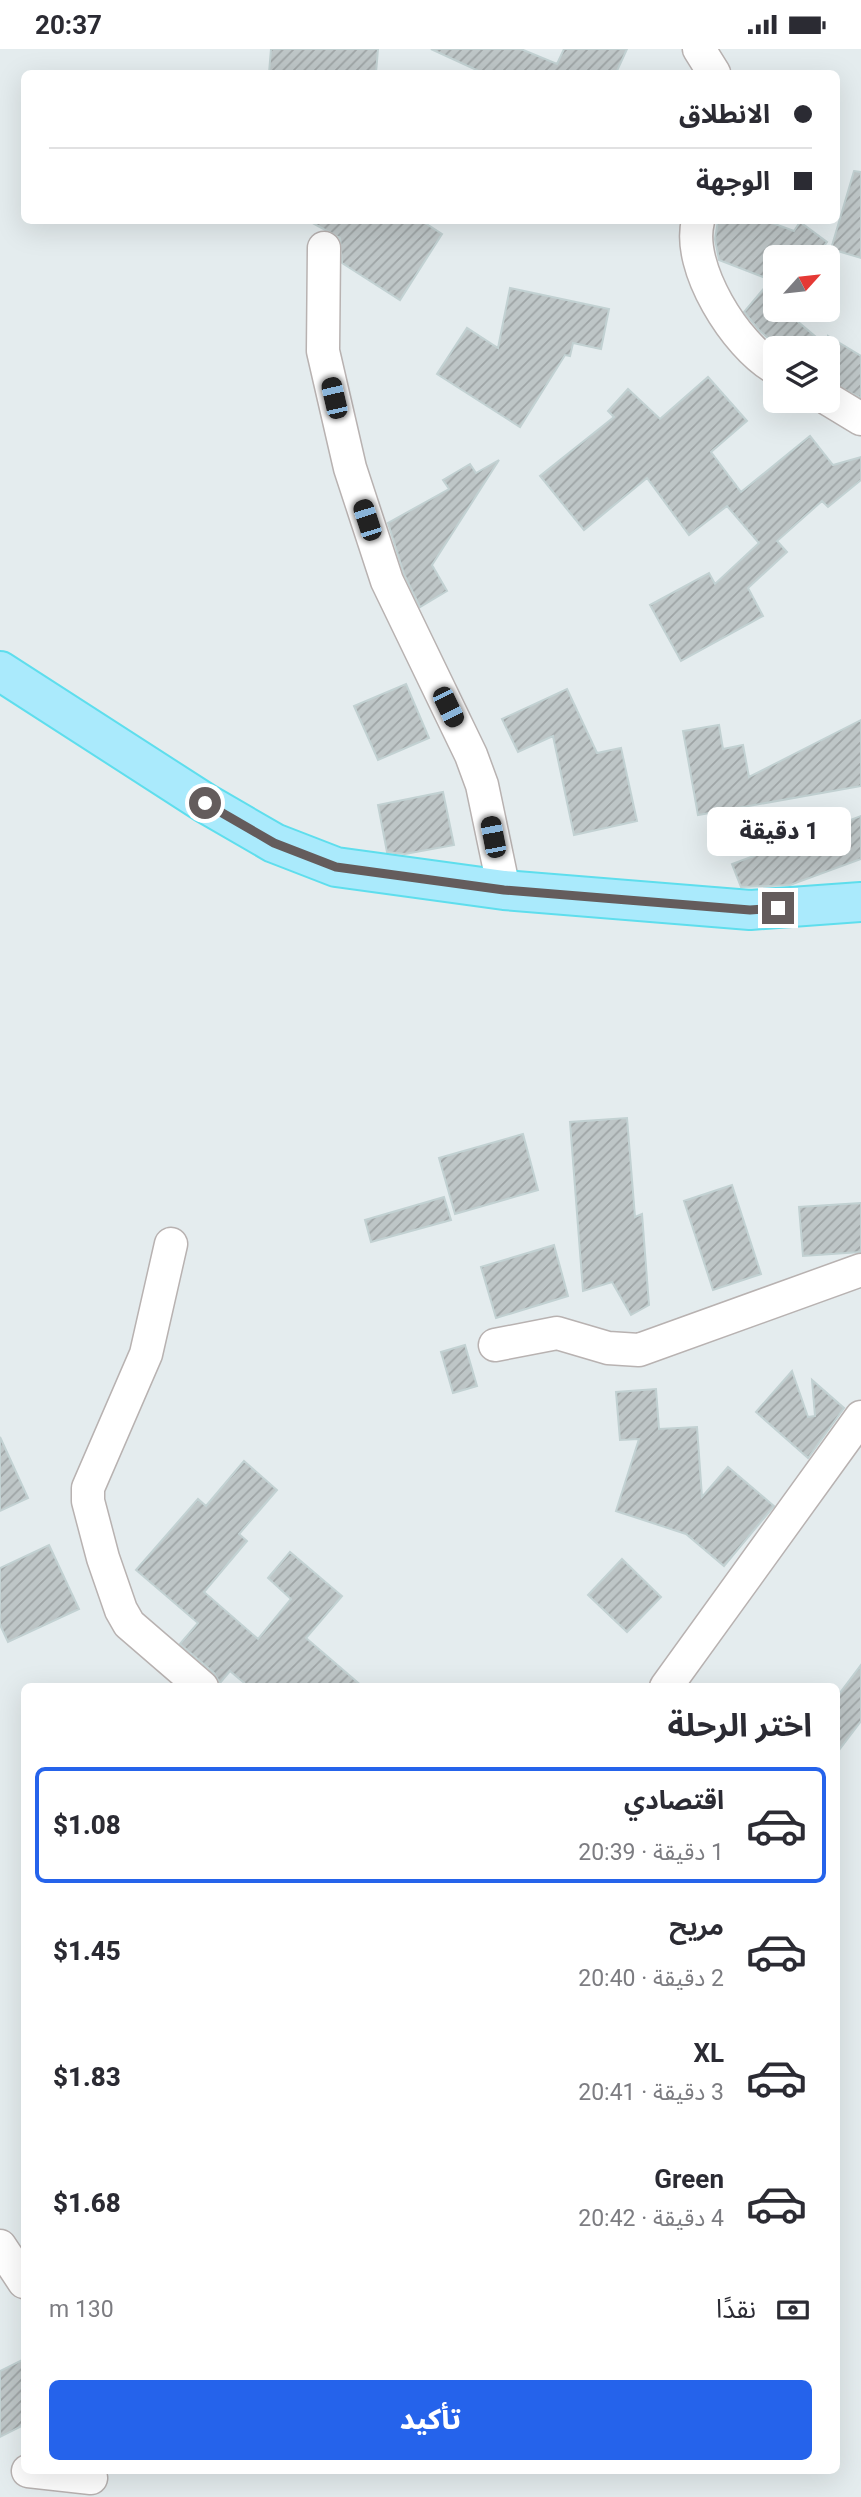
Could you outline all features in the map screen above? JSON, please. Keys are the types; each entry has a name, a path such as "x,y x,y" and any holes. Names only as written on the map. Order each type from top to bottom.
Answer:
{"main road":[{"path":"0,671 205,803 274,843 336,867 504,890 750,910 861,902"}],"street":[{"path":"699,49 712,70"},
{"path":"698,224 697,256 712,297 763,361"},
{"path":"324,248 323,351 350,468 387,581 471,755 482,785 504,890"},
{"path":"840,406 861,419"},
{"path":"172,1244 146,1354 114,1433 90,1479 88,1500 103,1558 121,1611 129,1624 197,1683"},
{"path":"495,1345 557,1333 608,1348 639,1350 861,1270"},
{"path":"669,1683 861,1417"},
{"path":"0,2246 21,2278"},
{"path":"0,2466 21,2470"},
{"path":"43,2474 88,2482"}],"building":[{"path":"271,49 378,49 376,70 269,70"},
{"path":"431,49 521,49 557,64 564,49 627,49 617,70 476,70"},
{"path":"854,171 861,172 861,258 840,252 840,245 832,245"},
{"path":"314,224 427,224 442,234 400,300 342,263 340,238"},
{"path":"718,224 775,224 794,231 799,224 803,224 827,242 825,245 763,245 763,277 719,260 715,239"},
{"path":"510,288 609,309 601,349 573,343 570,356 565,355 520,427 437,374 467,328 498,348"},
{"path":"763,289 763,322 798,322 815,336 766,336 744,312"},
{"path":"840,343 861,356 861,398 840,387"},
{"path":"708,377 747,421 711,452 741,492 810,436 833,465 861,457 861,480 828,507 822,501 777,541 787,552 748,588 763,616 681,661 650,605 709,573 715,584 759,543 727,506 689,535 647,478 584,530 540,476 614,417 608,411 628,389 660,419"},
{"path":"499,460 432,565 447,591 420,607 404,574 388,523 449,489 443,480 470,464 476,473"},
{"path":"406,684 429,738 378,760 354,706"},
{"path":"567,689 597,753 621,748 637,821 574,835 553,736 518,752 502,719"},
{"path":"861,720 861,786 698,815 683,731 719,725 723,749 743,745 749,777"},
{"path":"443,792 454,845 405,854 387,852 378,805"},
{"path":"861,816 861,859 790,885 741,887 732,864"},
{"path":"627,1118 635,1217 642,1214 649,1305 631,1315 612,1282 583,1291 570,1122"},
{"path":"523,1134 538,1190 455,1214 439,1158"},
{"path":"732,1185 761,1274 713,1290 684,1201"},
{"path":"444,1197 451,1220 371,1242 365,1220"},
{"path":"861,1203 861,1252 803,1256 799,1207"},
{"path":"554,1245 568,1296 496,1318 481,1267"},
{"path":"465,1345 477,1386 453,1393 441,1352"},
{"path":"792,1371 808,1417 815,1416 812,1380 844,1408 808,1458 756,1412"},
{"path":"656,1389 659,1429 697,1427 702,1497 728,1467 774,1506 724,1566 686,1534 616,1511 639,1439 620,1440 616,1392"},
{"path":"0,1437 28,1498 0,1511"},
{"path":"244,1461 277,1490 239,1534 247,1541 204,1592 258,1639 291,1599 268,1578 290,1552 342,1596 306,1638 358,1683 244,1683 230,1671 220,1683 214,1673 180,1644 198,1623 136,1570 198,1499 206,1506"},
{"path":"49,1545 79,1609 8,1642 0,1625 0,1568"},
{"path":"622,1559 661,1597 627,1632 588,1595"},
{"path":"861,1665 861,1721 840,1749 840,1693"},
{"path":"21,2360 21,2426 0,2437 0,2371"}],"route":[{"path":"205,803 274,843 336,867 504,890 750,910 778,908"}]}
